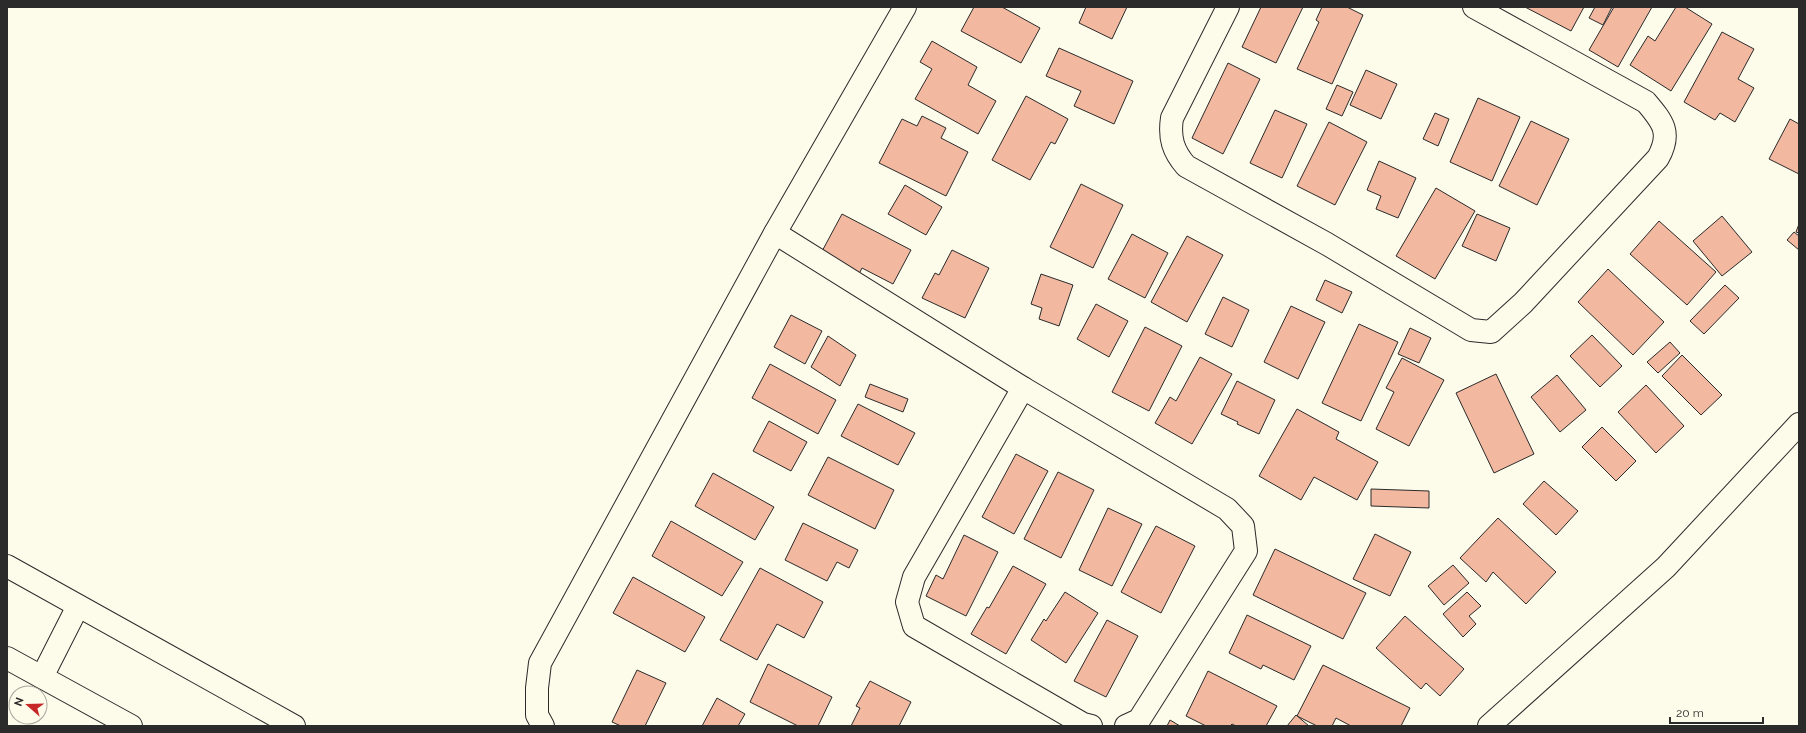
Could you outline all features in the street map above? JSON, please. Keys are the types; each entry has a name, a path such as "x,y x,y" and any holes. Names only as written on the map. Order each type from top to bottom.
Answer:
{"street":[{"path":"542,726 536,715 536,688 540,663 776,233 904,7"},
{"path":"1228,7 1172,118 1170,132 1173,147 1178,157 1186,166 1327,244 1471,330 1491,332 1523,303 1658,158 1665,145 1664,131 1659,117 1646,102 1474,7"},
{"path":"776,233 1023,388 1227,510 1243,526 1246,551 1139,720 1126,726"},
{"path":"1023,388 914,577 907,602 914,626 1083,724 1091,726"},
{"path":"1489,726 1666,567 1799,424"},
{"path":"7,566 294,726"},
{"path":"42,677 78,606"},
{"path":"7,658 131,726"}],"building":[{"path":"974,7 1002,7 1040,28 1021,63 961,31"},
{"path":"1086,7 1127,7 1112,39 1079,23"},
{"path":"1261,7 1303,7 1276,63 1242,47"},
{"path":"1322,7 1347,7 1363,15 1332,84 1297,69 1319,22 1316,20"},
{"path":"1525,7 1584,7 1571,31"},
{"path":"1595,7 1612,7 1603,25 1589,18"},
{"path":"1614,7 1652,7 1618,67 1589,50"},
{"path":"1676,7 1685,7 1712,24 1671,91 1630,65 1648,36 1655,41"},
{"path":"1722,32 1754,49 1738,79 1754,88 1735,122 1720,113 1715,120 1684,102"},
{"path":"932,41 977,67 968,85 996,101 978,134 915,99 932,69 920,62"},
{"path":"1059,48 1133,81 1114,124 1074,106 1081,91 1046,76"},
{"path":"1228,63 1260,79 1223,154 1192,138"},
{"path":"1366,70 1397,84 1381,119 1350,105"},
{"path":"1337,85 1353,92 1342,116 1326,109"},
{"path":"1026,96 1068,119 1055,144 1051,142 1030,180 992,160"},
{"path":"1478,98 1520,117 1492,181 1450,162"},
{"path":"1275,110 1307,124 1282,178 1250,163"},
{"path":"1435,113 1449,119 1438,146 1423,139"},
{"path":"922,116 946,128 941,138 968,152 946,196 879,163 902,119 917,126"},
{"path":"1790,119 1799,124 1799,174 1769,159"},
{"path":"1531,121 1569,139 1537,205 1499,186"},
{"path":"1329,122 1367,142 1335,205 1297,186"},
{"path":"1379,161 1416,178 1398,218 1376,209 1381,196 1367,190"},
{"path":"1081,184 1123,205 1093,268 1050,247"},
{"path":"905,185 942,207 926,235 888,214"},
{"path":"1436,188 1475,211 1435,279 1396,256"},
{"path":"842,214 911,250 893,284 862,268 858,276 820,255"},
{"path":"1477,214 1510,228 1496,261 1462,246"},
{"path":"1722,216 1752,252 1722,276 1693,241"},
{"path":"1659,221 1716,272 1687,305 1630,254"},
{"path":"1799,224 1799,233 1796,232"},
{"path":"1794,232 1799,236 1799,250 1787,240"},
{"path":"1132,234 1168,253 1145,298 1108,279"},
{"path":"1187,236 1223,255 1187,322 1151,302"},
{"path":"952,250 989,268 965,318 922,298 935,273 939,275"},
{"path":"1608,269 1664,322 1633,355 1578,302"},
{"path":"1041,274 1073,285 1059,326 1039,319 1042,308 1031,304"},
{"path":"1325,280 1352,292 1342,313 1316,300"},
{"path":"1725,285 1739,298 1704,334 1690,321"},
{"path":"1223,297 1249,310 1232,347 1205,334"},
{"path":"1096,304 1128,321 1109,357 1077,339"},
{"path":"1291,306 1325,322 1298,379 1264,362"},
{"path":"791,315 822,331 805,364 774,347"},
{"path":"1359,324 1398,342 1361,421 1322,403"},
{"path":"1145,327 1182,346 1149,411 1112,392"},
{"path":"1410,328 1431,338 1419,363 1398,354"},
{"path":"1592,335 1622,366 1600,387 1570,356"},
{"path":"828,336 856,355 840,386 811,367"},
{"path":"1670,342 1680,353 1658,373 1647,362"},
{"path":"1682,355 1722,395 1701,415 1662,376"},
{"path":"1200,357 1232,374 1192,444 1155,423 1170,397 1176,401"},
{"path":"1402,358 1444,380 1409,446 1376,429 1394,392 1386,388"},
{"path":"770,364 836,400 818,434 752,398"},
{"path":"1496,374 1534,454 1494,473 1456,393"},
{"path":"1557,375 1586,410 1560,432 1531,397"},
{"path":"1237,381 1275,400 1259,434 1237,424 1238,422 1221,414"},
{"path":"870,384 908,399 903,412 865,397"},
{"path":"1646,385 1684,426 1656,453 1618,412"},
{"path":"858,404 915,433 898,465 841,436"},
{"path":"1297,409 1339,432 1336,439 1378,462 1357,500 1314,477 1301,500 1259,476"},
{"path":"769,421 807,442 791,471 753,451"},
{"path":"1602,427 1636,461 1616,481 1582,447"},
{"path":"1016,454 1048,471 1014,534 982,517"},
{"path":"828,457 894,490 875,529 808,495"},
{"path":"1058,472 1094,490 1061,558 1024,539"},
{"path":"713,473 774,507 755,540 695,506"},
{"path":"1544,481 1578,511 1556,535 1523,504"},
{"path":"1371,489 1429,491 1429,508 1371,506"},
{"path":"1108,508 1142,524 1112,586 1079,570"},
{"path":"1498,518 1556,572 1526,604 1493,572 1486,582 1460,558"},
{"path":"671,521 743,562 722,596 652,556"},
{"path":"803,523 858,550 849,568 837,562 827,581 785,560"},
{"path":"1156,526 1195,546 1161,613 1121,592"},
{"path":"1375,534 1411,552 1390,596 1353,579"},
{"path":"964,535 998,552 966,616 926,596 936,575 943,579"},
{"path":"1275,549 1366,593 1343,639 1253,595"},
{"path":"1453,565 1469,583 1444,605 1428,586"},
{"path":"1013,566 1046,584 1006,654 971,634 987,607 989,608"},
{"path":"760,568 823,602 804,638 777,624 757,660 720,640"},
{"path":"633,577 705,617 685,652 613,613"},
{"path":"1065,592 1098,613 1066,663 1031,640 1044,619 1046,621"},
{"path":"1467,592 1481,606 1469,616 1476,624 1463,637 1443,614"},
{"path":"1247,615 1311,646 1294,680 1263,665 1261,669 1229,653"},
{"path":"1405,616 1464,669 1440,696 1426,683 1421,689 1376,648"},
{"path":"1107,620 1138,636 1106,697 1074,681"},
{"path":"768,664 832,697 818,726 798,726 750,702"},
{"path":"1323,665 1410,708 1401,726 1351,726 1336,718 1332,726 1317,726 1297,716"},
{"path":"637,670 666,683 645,726 621,726 612,722"},
{"path":"1208,671 1277,706 1266,726 1236,726 1232,724 1230,726 1206,726 1186,716"},
{"path":"870,681 911,702 899,726 851,726 860,708 856,706"},
{"path":"717,698 745,714 738,726 702,726"},
{"path":"1296,715 1309,726 1287,726"},
{"path":"1170,720 1180,726 1167,726"}]}
